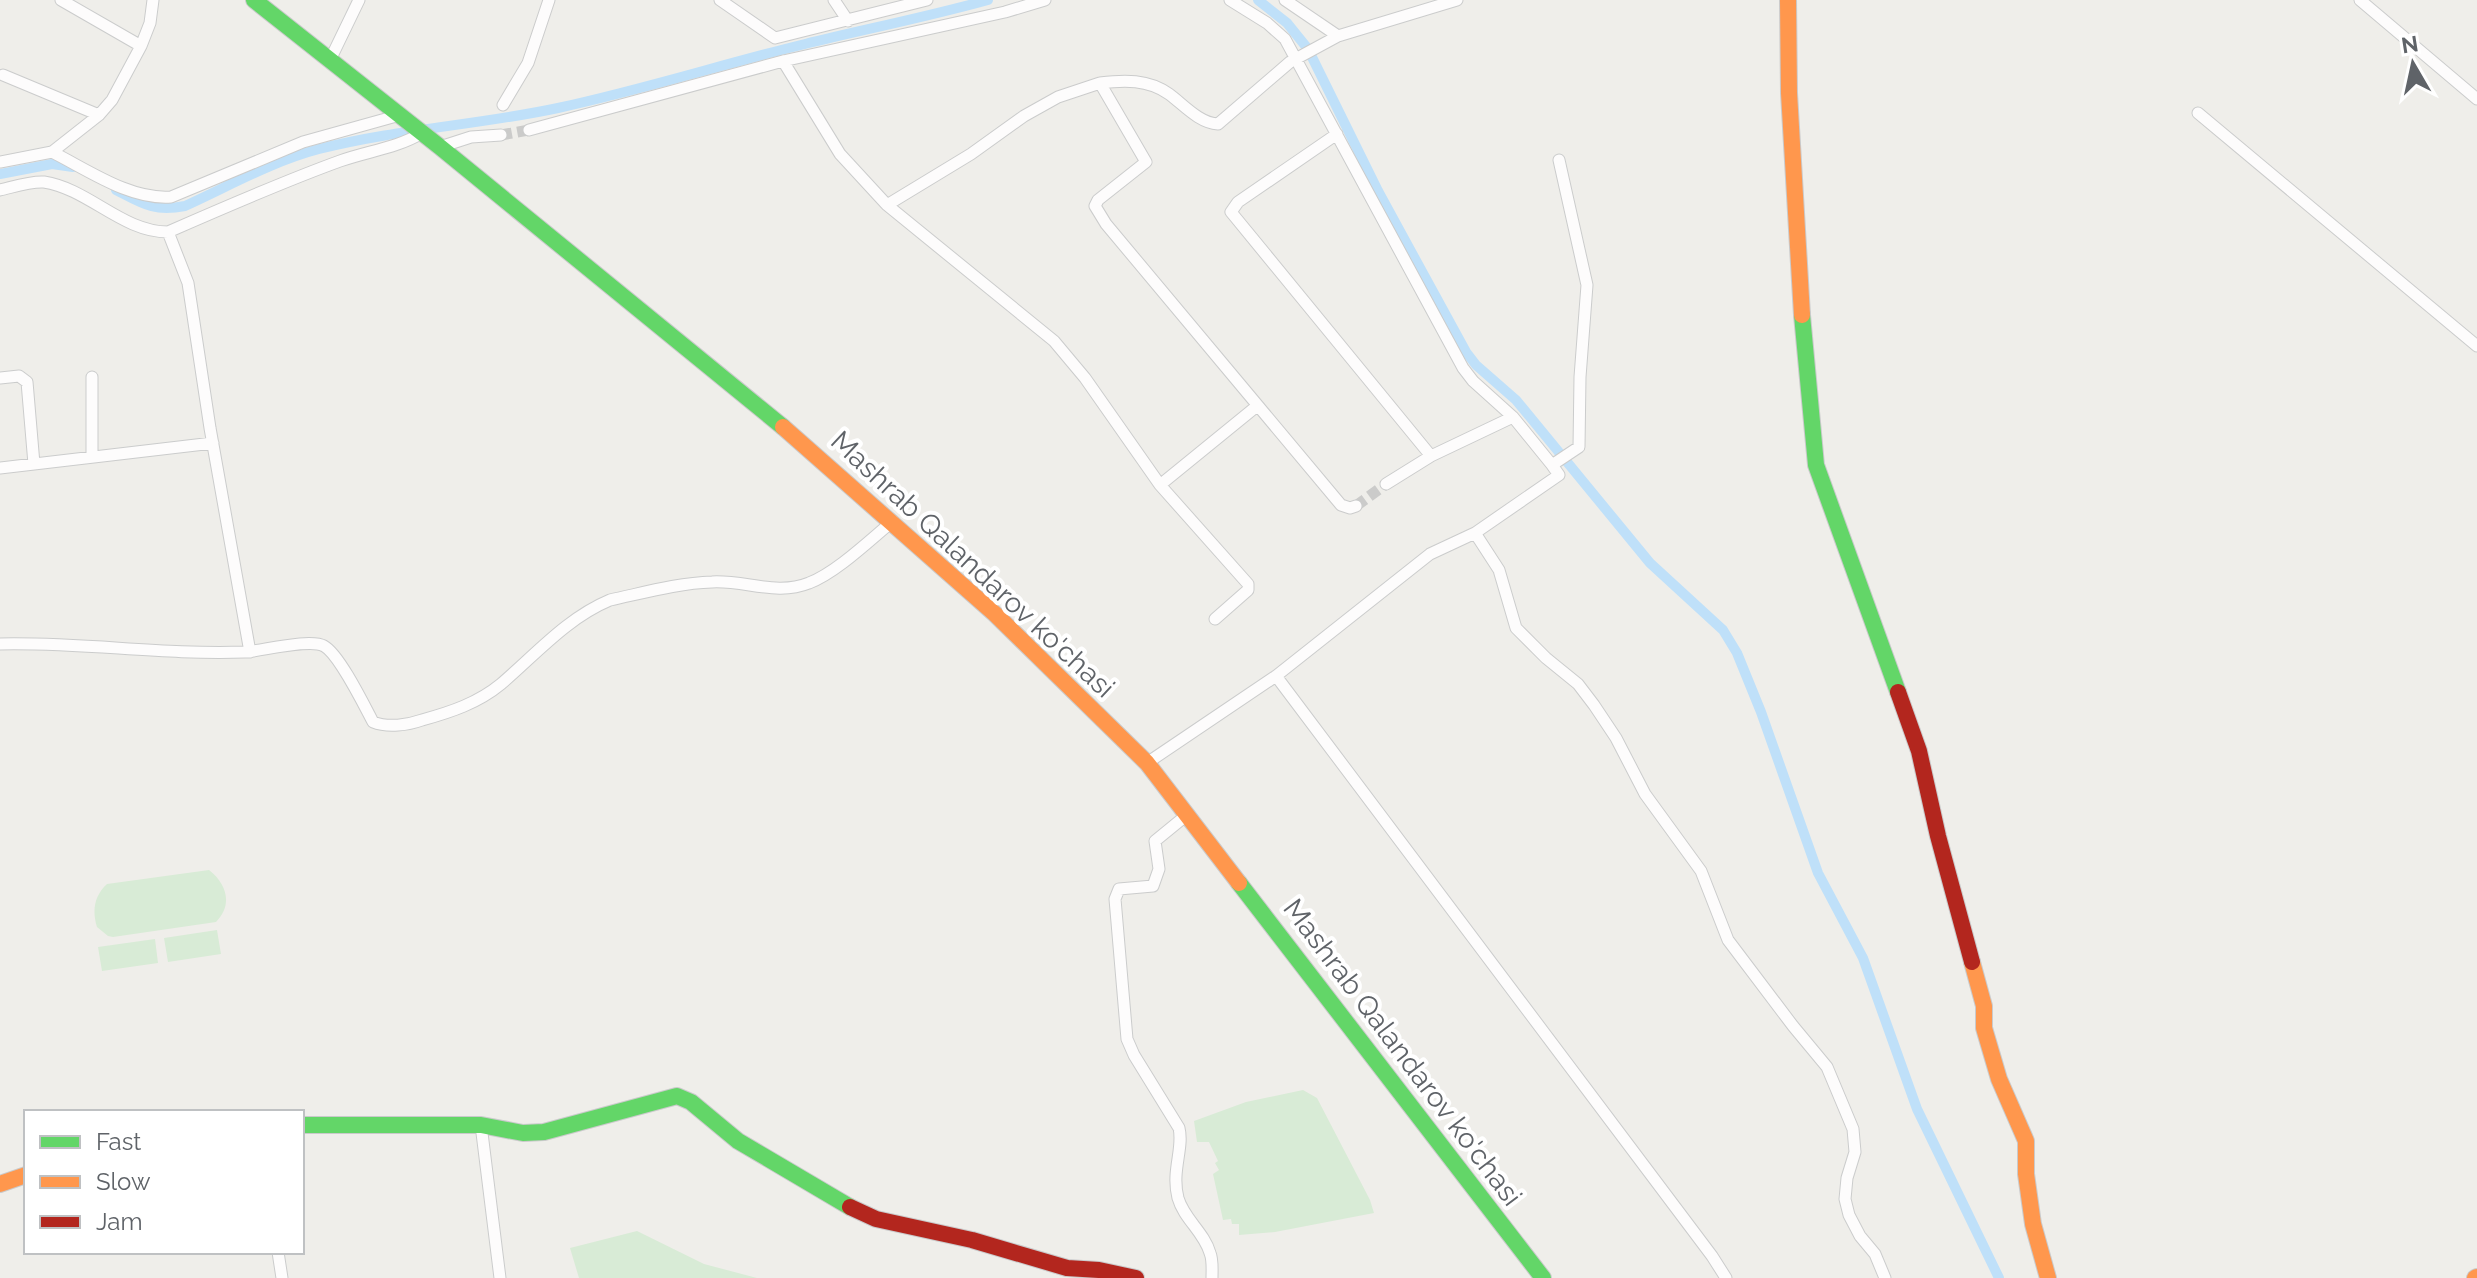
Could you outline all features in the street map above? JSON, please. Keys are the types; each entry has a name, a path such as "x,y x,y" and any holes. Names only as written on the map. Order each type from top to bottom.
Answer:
{"street":[{"path":"61,0 141,46"},
{"path":"0,162 52,152 99,115 112,100 141,46 150,23 153,0"},
{"name":"Mashrab Qalandarov ko'chasi","path":"254,0 811,450 1006,624 1147,763 1543,1278"},
{"path":"330,60 359,0"},
{"path":"503,105 528,63 549,0"},
{"path":"720,0 775,38 927,0"},
{"path":"834,0 848,21"},
{"path":"529,130 783,61 1005,12 1045,0"},
{"path":"1147,763 1276,676 1430,554 1475,533 1559,475 1554,464 1513,417 1463,368 1337,134 1300,56 1267,23 1230,0"},
{"path":"1285,0 1336,37"},
{"path":"887,205 1058,97 1100,83 1140,82 1167,92 1190,111 1218,124 1300,56 1336,37 1457,0"},
{"path":"1788,0 1789,93 1801,301 1816,465 1919,751 1948,877 1984,1006 1984,1028 1999,1079 2026,1141 2026,1174 2033,1224 2048,1278"},
{"path":"2360,0 2477,99"},
{"path":"783,61 840,154 887,205 1054,341 1085,378 1160,485 1248,584 1248,590 1215,619"},
{"path":"3,75 99,115"},
{"path":"1100,83 1146,162 1098,200 1096,210 1341,505 1356,506"},
{"path":"2198,113 2477,346"},
{"path":"52,152 132,192 159,198 171,197 303,142 400,115"},
{"path":"1337,134 1238,202 1231,212 1431,456"},
{"path":"0,190 48,183 79,195 133,224 168,232 282,182 354,156 405,143 501,135"},
{"path":"1554,464 1579,447 1580,377 1587,285 1559,160"},
{"path":"168,232 188,283 250,652"},
{"path":"0,378 19,376 27,382 34,464"},
{"path":"92,377 92,457"},
{"path":"1160,485 1257,406"},
{"path":"1386,484 1431,456 1513,417"},
{"path":"0,468 213,443"},
{"path":"0,644 28,643 192,654 250,652 314,643 324,646 339,664 373,722 390,725 415,722 461,709 499,686 557,634 594,607 610,600 715,581 759,588 790,588 812,583 893,521"},
{"path":"1475,533 1499,570 1516,628 1578,684 1594,705 1616,738 1645,794 1701,871 1728,940 1827,1067 1853,1129 1855,1152 1847,1178 1845,1199 1849,1215 1860,1236 1875,1254 1885,1278"},
{"path":"1276,676 1726,1278"},
{"path":"1188,814 1155,841 1159,869 1153,886 1119,889 1115,899 1127,1039 1179,1128 1175,1173 1177,1192 1186,1216 1212,1255 1212,1278"},
{"path":"304,1125 481,1125 523,1133 544,1132 677,1096 691,1102 738,1141 840,1202 876,1219 972,1240 1067,1268 1099,1270 1136,1278"},
{"path":"481,1125 500,1278"},
{"path":"0,1184 24,1176"},
{"path":"278,1254 282,1278"}],"green space":[{"path":"209,870 226,895 225,909 216,922 113,937 97,927 95,904 107,884"},
{"path":"217,930 221,954 168,962 164,938"},
{"path":"155,939 158,963 102,971 98,947"},
{"path":"1303,1090 1317,1098 1374,1213 1275,1232 1239,1235 1239,1224 1232,1224 1231,1219 1223,1220 1213,1174 1219,1170 1215,1163 1218,1161 1209,1142 1197,1142 1194,1121 1246,1102"},
{"path":"637,1231 704,1264 757,1278 579,1278 570,1248"}],"waterway":[{"path":"116,190 149,206 185,206 268,167 319,149 558,108 988,0"},
{"path":"1258,0 1287,23 1308,49 1378,191 1466,352 1476,365 1516,400 1650,563 1723,630 1737,653 1818,873 1863,958 1917,1109 1999,1278"},
{"path":"0,174 52,164 73,167"}],"tunnel":[{"path":"501,135 529,130"},
{"path":"1356,506 1386,484"}],"traffic: fast":[{"path":"254,0 440,147 783,427"},
{"path":"1802,315 1816,465 1898,692"},
{"path":"1239,883 1543,1278"},
{"path":"304,1125 481,1125 523,1133 544,1132 677,1096 691,1102 738,1141 850,1207"}],"traffic: slow":[{"path":"1788,0 1789,93 1802,315"},
{"path":"783,427 995,614 1147,763 1239,883"},
{"path":"1972,962 1984,1006 1984,1028 1999,1079 2026,1141 2026,1174 2033,1224 2048,1278"},
{"path":"0,1184 24,1176"}],"traffic: jam":[{"path":"1898,692 1919,751 1972,962"},
{"path":"850,1207 876,1219 972,1240 1067,1268 1099,1270 1136,1278"}]}
